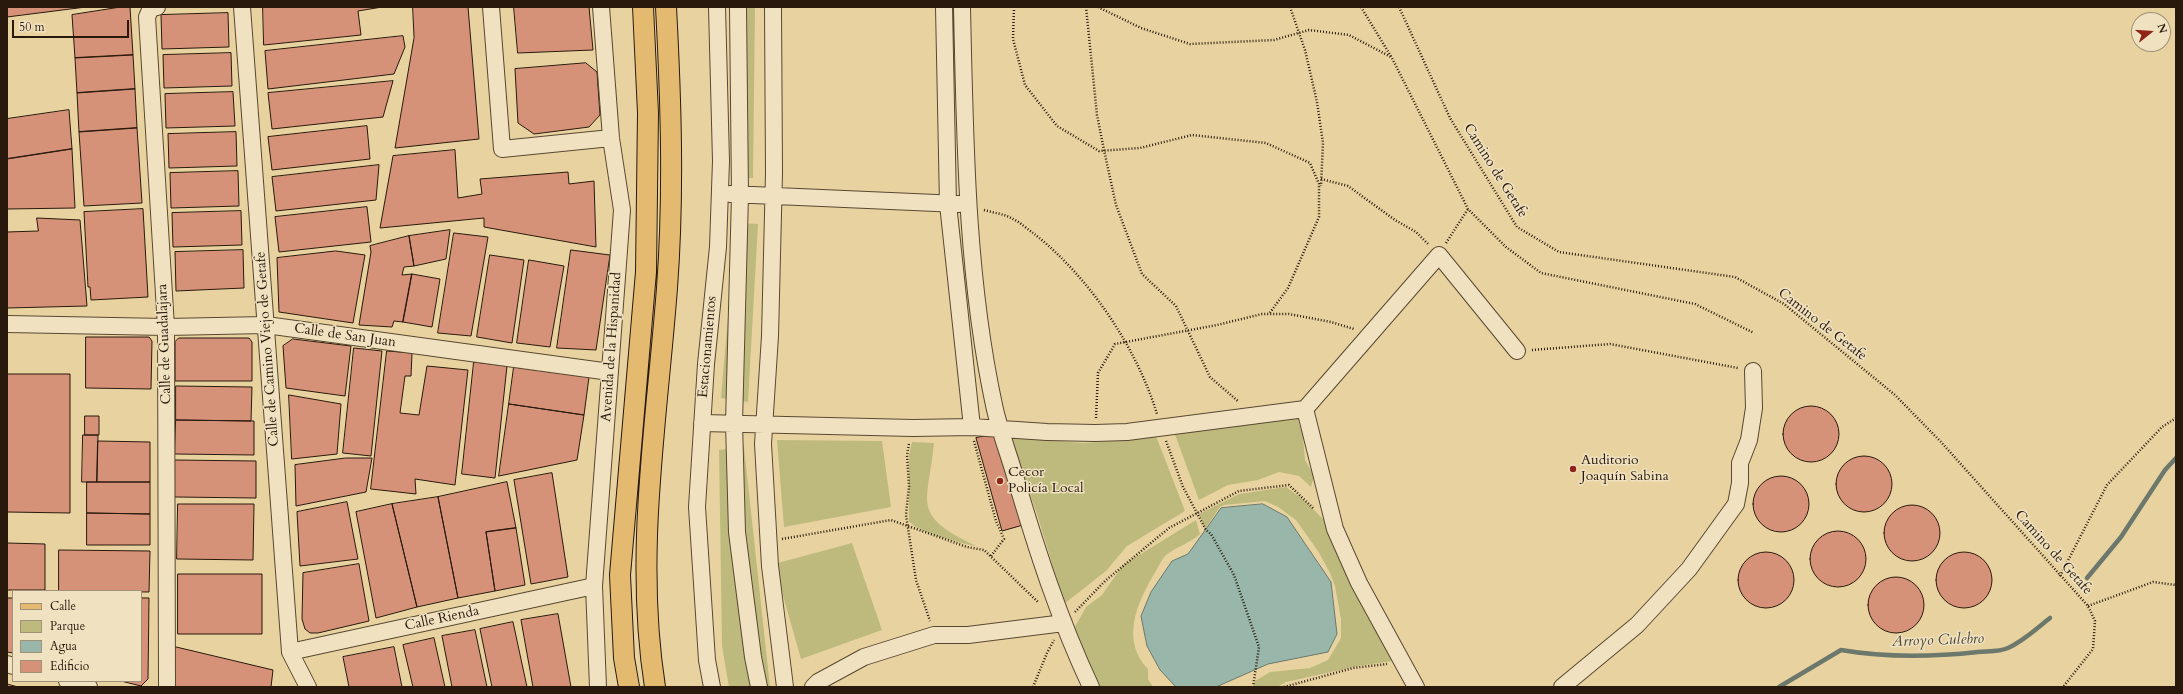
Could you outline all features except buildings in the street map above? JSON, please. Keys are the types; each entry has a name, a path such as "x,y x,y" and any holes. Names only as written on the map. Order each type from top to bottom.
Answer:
{"main road":[{"name":"Avenida de la Hispanidad","path":"629,687 624,658 620,575 646,272 648,113 643,7"},
{"path":"655,687 650,659 645,590 645,541 667,288 672,207 672,115 666,7"},
{"path":"617,687 612,633 622,618"}],"street":[{"name":"Calle de Guadalajara","path":"157,7 151,8 147,17 166,327 167,687"},
{"name":"Calle de Camino Viejo de Getafe","path":"242,7 290,652 308,687"},
{"path":"491,7 502,149 611,138"},
{"name":"Avenida de la Hispanidad","path":"598,687 594,586 622,210 611,138 601,7"},
{"name":"Estacionamientos","path":"712,687 707,660 697,507 706,364 718,247 721,160 717,7"},
{"path":"738,7 740,195 734,423 737,532 753,657 759,687"},
{"path":"773,7 774,196 764,424 765,492 768,542 781,661 786,687"},
{"path":"944,7 948,204 972,427"},
{"path":"962,7 968,205 979,314 994,406 1040,559 1064,623 1091,687"},
{"path":"720,194 968,205"},
{"path":"702,423 913,428 972,427 1094,433 1162,428 1306,409 1439,255 1517,351"},
{"name":"Calle de San Juan","path":"7,324 166,327 266,325 610,372"},
{"path":"1562,687 1637,625 1689,569 1736,504 1740,484 1740,463 1749,440 1754,408 1753,371"},
{"path":"1306,409 1335,529 1358,583 1416,687"},
{"name":"Calle Rienda","path":"290,652 594,586"},
{"path":"813,687 818,682 864,657 934,636 968,635 1064,623"},
{"path":"71,682 89,687"}],"path":[{"path":"1014,7 1013,39 1024,85 1056,126 1099,151 1140,148 1192,135 1266,143 1310,163 1319,184 1319,217 1288,288 1270,314"},
{"path":"1086,7 1097,115 1104,150 1116,204 1142,274 1176,306 1210,377 1254,415"},
{"path":"1098,7 1142,28 1190,44 1274,40 1309,30 1349,35 1392,58"},
{"path":"1290,7 1299,33 1317,102 1323,142 1319,206"},
{"path":"1361,7 1392,58 1468,209 1506,247 1541,273 1695,304 1754,333"},
{"name":"Camino de Getafe","path":"1399,7 1450,118 1517,227 1559,252 1735,277 1784,304 1895,395 1941,442 2088,606 2153,582 2176,585"},
{"path":"1321,179 1348,186 1395,220 1416,232 1439,255 1468,209"},
{"path":"968,205 1014,219 1054,249 1095,298 1134,358 1150,390 1183,487 1206,530 1211,534 1234,575 1247,609 1259,647 1253,687"},
{"path":"1094,433 1098,373 1115,344 1270,314 1289,314 1330,322 1370,334"},
{"path":"1517,351 1610,344 1753,371"},
{"path":"2060,576 2107,485 2162,427 2176,418"},
{"path":"972,427 985,484 996,521 1004,539 991,556"},
{"path":"913,428 907,455 907,525 916,580 934,636"},
{"path":"1033,687 1047,653 1064,623 1105,581 1168,528 1239,491 1289,485 1314,509"},
{"path":"768,542 891,520 967,547 984,550 1041,605"},
{"path":"2063,687 2092,649 2095,621 2088,606"},
{"path":"1284,687 1353,668 1402,662"}],"green space":[{"path":"734,7 755,7 753,178 732,178"},
{"path":"736,223 758,224 748,402 721,398"},
{"path":"1297,416 1303,437 1305,460 1314,476 1311,487 1299,476 1279,472 1258,480 1228,485 1199,500 1174,432"},
{"path":"1156,436 1185,511 1127,546 1106,571 1064,604 1038,517 1010,437 1082,443 1116,441"},
{"path":"777,440 882,441 891,507 784,527"},
{"path":"912,442 934,443 927,494 928,506 932,516 941,525 955,535 976,546 950,540 930,533 913,525 909,521 909,455"},
{"path":"744,447 770,687 729,687 722,646 719,450"},
{"path":"1286,487 1304,500 1331,527 1399,660 1358,666 1286,682 1277,687 1253,687 1255,681 1270,672 1310,668 1328,660 1341,638 1341,619 1335,586 1318,551 1296,520 1278,507 1265,501 1224,505 1220,507 1205,529 1199,514 1239,494"},
{"path":"1196,520 1200,534 1164,557 1141,599 1137,611 1133,635 1135,647 1140,658 1148,669 1148,679 1153,687 1098,687 1072,632 1086,607 1102,595 1123,565"},
{"path":"852,543 882,630 801,659 774,564"}],"water":[{"path":"1263,504 1287,517 1331,582 1337,634 1328,652 1268,664 1216,687 1176,687 1160,670 1147,646 1141,616 1151,592 1172,561 1188,554 1221,508"}],"waterway":[{"name":"Arroyo Culebro","path":"2087,578 2121,537 2165,470 2176,458"},
{"name":"Arroyo Culebro","path":"1779,687 1841,650 1858,653 1910,656 1944,655 2001,650 2019,642 2050,618"}],"place":[{"name":"Auditorio Joaquín Sabina","path":"1573,469"},
{"name":"Cecor Policía Local","path":"1000,481"}]}
